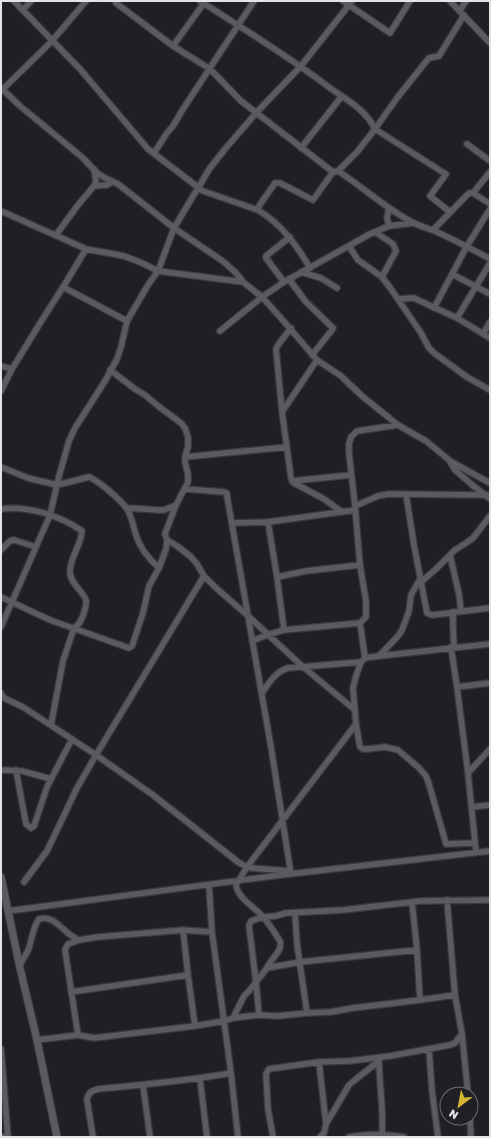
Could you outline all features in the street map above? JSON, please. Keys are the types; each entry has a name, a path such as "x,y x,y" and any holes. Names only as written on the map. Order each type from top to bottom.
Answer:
{"street":[{"path":"14,1 80,69 148,149 203,191 258,210 265,214 290,237 310,268"},
{"path":"23,10 31,1"},
{"path":"86,1 52,41 1,89 93,167 97,173 118,184 174,228 224,262 237,274 242,282 262,298 291,328 317,360 341,376 362,396 398,425 426,441 449,460 490,483"},
{"path":"154,153 254,1"},
{"path":"343,1 350,3 390,33 410,1"},
{"path":"450,1 490,43"},
{"path":"258,210 259,206 275,183 280,183 313,200 336,172 357,152 429,58 439,56 462,13 466,1"},
{"path":"173,46 202,2 301,66 359,108 375,129 446,174 430,196 450,212"},
{"path":"116,3 173,46 210,69 241,101 301,148 336,172 356,182 389,208 413,223 433,230 490,259"},
{"path":"1,627 50,515 68,441 117,359 127,321 158,271 174,228 210,168 256,113 301,66 350,3"},
{"path":"301,148 342,96"},
{"path":"467,144 490,161"},
{"path":"56,235 94,186 96,181 93,167"},
{"path":"473,193 490,172"},
{"path":"94,186 107,185 112,182"},
{"path":"433,230 468,193 473,193 490,204"},
{"path":"389,208 387,218 389,226"},
{"path":"434,308 467,246 490,209"},
{"path":"1,211 86,249 124,256 158,271 242,282"},
{"path":"220,331 262,298 301,272 375,232 389,226 413,223"},
{"path":"375,232 393,244 396,251 382,278"},
{"path":"290,237 266,256 266,258 306,302 333,328 312,355"},
{"path":"349,246 358,260 382,278 421,333 429,348 467,378 490,390"},
{"path":"1,391 12,369 64,287 86,249"},
{"path":"457,318 490,263"},
{"path":"301,272 321,278 337,288"},
{"path":"452,274 490,294"},
{"path":"64,287 127,321"},
{"path":"398,299 416,299 457,318 490,338"},
{"path":"483,334 490,322"},
{"path":"291,328 276,349 282,412 292,481 324,498 342,512"},
{"path":"282,412 317,360"},
{"path":"1,366 12,369"},
{"path":"1,597 50,620 130,648 143,613 150,586 166,549 166,531 176,505 188,482 185,457 188,447 188,437 182,423 110,370"},
{"path":"252,641 284,630 360,623 365,619 367,614 366,601 360,565 349,444 351,437 357,431 398,425"},
{"path":"185,457 287,447"},
{"path":"449,460 455,470 462,477 488,497"},
{"path":"1,467 28,478 57,485 89,477 100,483 126,508 131,517 138,542 143,551 159,568"},
{"path":"292,481 351,475"},
{"path":"185,489 208,490 226,494 262,693 291,873"},
{"path":"232,523 268,522 342,512 355,508 378,496 389,494 488,497"},
{"path":"406,494 420,581 427,613 432,616 490,608"},
{"path":"126,508 164,510 176,505"},
{"path":"1,509 20,508 50,515 74,525 82,531 81,538 72,558 70,572 71,577 86,599 87,604 80,624 74,628 63,661 51,725"},
{"path":"379,656 402,630 409,611 411,595 420,581 436,569 454,550 466,544 473,538 490,516"},
{"path":"268,522 284,630"},
{"path":"1,550 10,541 14,540 36,548"},
{"path":"167,540 178,546 190,556 204,576 215,587 302,666 355,710"},
{"path":"450,555 459,594 461,611"},
{"path":"277,576 360,565"},
{"path":"24,882 44,855 77,788 204,576"},
{"path":"453,612 453,647 476,852"},
{"path":"360,623 363,660 356,676 354,688 356,724 360,747 363,749 386,747 398,750 408,758 426,776 446,844 475,843"},
{"path":"262,693 276,674 288,668 363,660 379,656 453,647 490,644"},
{"path":"458,687 490,683"},
{"path":"1,693 6,699 23,707 51,725 153,795 238,862 247,867 291,873"},
{"path":"233,1018 244,996 267,968 281,946 276,935 263,917 240,894 236,885 247,867 356,724"},
{"path":"16,770 26,824 31,828 34,826 51,779 72,739"},
{"path":"468,773 490,749"},
{"path":"1,770 16,770 51,779"},
{"path":"472,807 490,805"},
{"path":"8,911 291,873 490,851"},
{"path":"1,877 57,1137"},
{"path":"209,885 212,932 238,1137"},
{"path":"447,900 452,944 455,995 462,1034 467,1086"},
{"path":"259,1015 248,926 251,921 263,917 276,916 286,913 343,910 412,902 490,900"},
{"path":"412,902 420,1000"},
{"path":"295,913 297,944 307,1013"},
{"path":"20,968 29,948 34,928 39,919 44,917 49,918 79,940"},
{"path":"78,1035 66,950 68,944 79,940 98,937 183,930 212,932"},
{"path":"183,930 195,1026"},
{"path":"267,968 300,962 417,950"},
{"path":"71,992 188,975"},
{"path":"37,1040 78,1035 94,1038 195,1026 233,1018 259,1015 278,1016 331,1012 455,995"},
{"path":"273,1137 268,1108 266,1074 270,1069 319,1062 379,1059 455,1043 462,1034"},
{"path":"429,1049 432,1091 438,1137"},
{"path":"1,1050 3,1099 8,1137 1,1137"},
{"path":"326,1124 350,1086 379,1059"},
{"path":"379,1059 383,1113 382,1135"},
{"path":"319,1062 326,1124 324,1133 320,1137"},
{"path":"93,1137 87,1100 88,1095 92,1091 98,1089 200,1079 231,1073"},
{"path":"200,1079 207,1137"},
{"path":"143,1085 150,1137"},
{"path":"470,1126 471,1137"},
{"path":"349,1137 363,1134 404,1137"}]}
